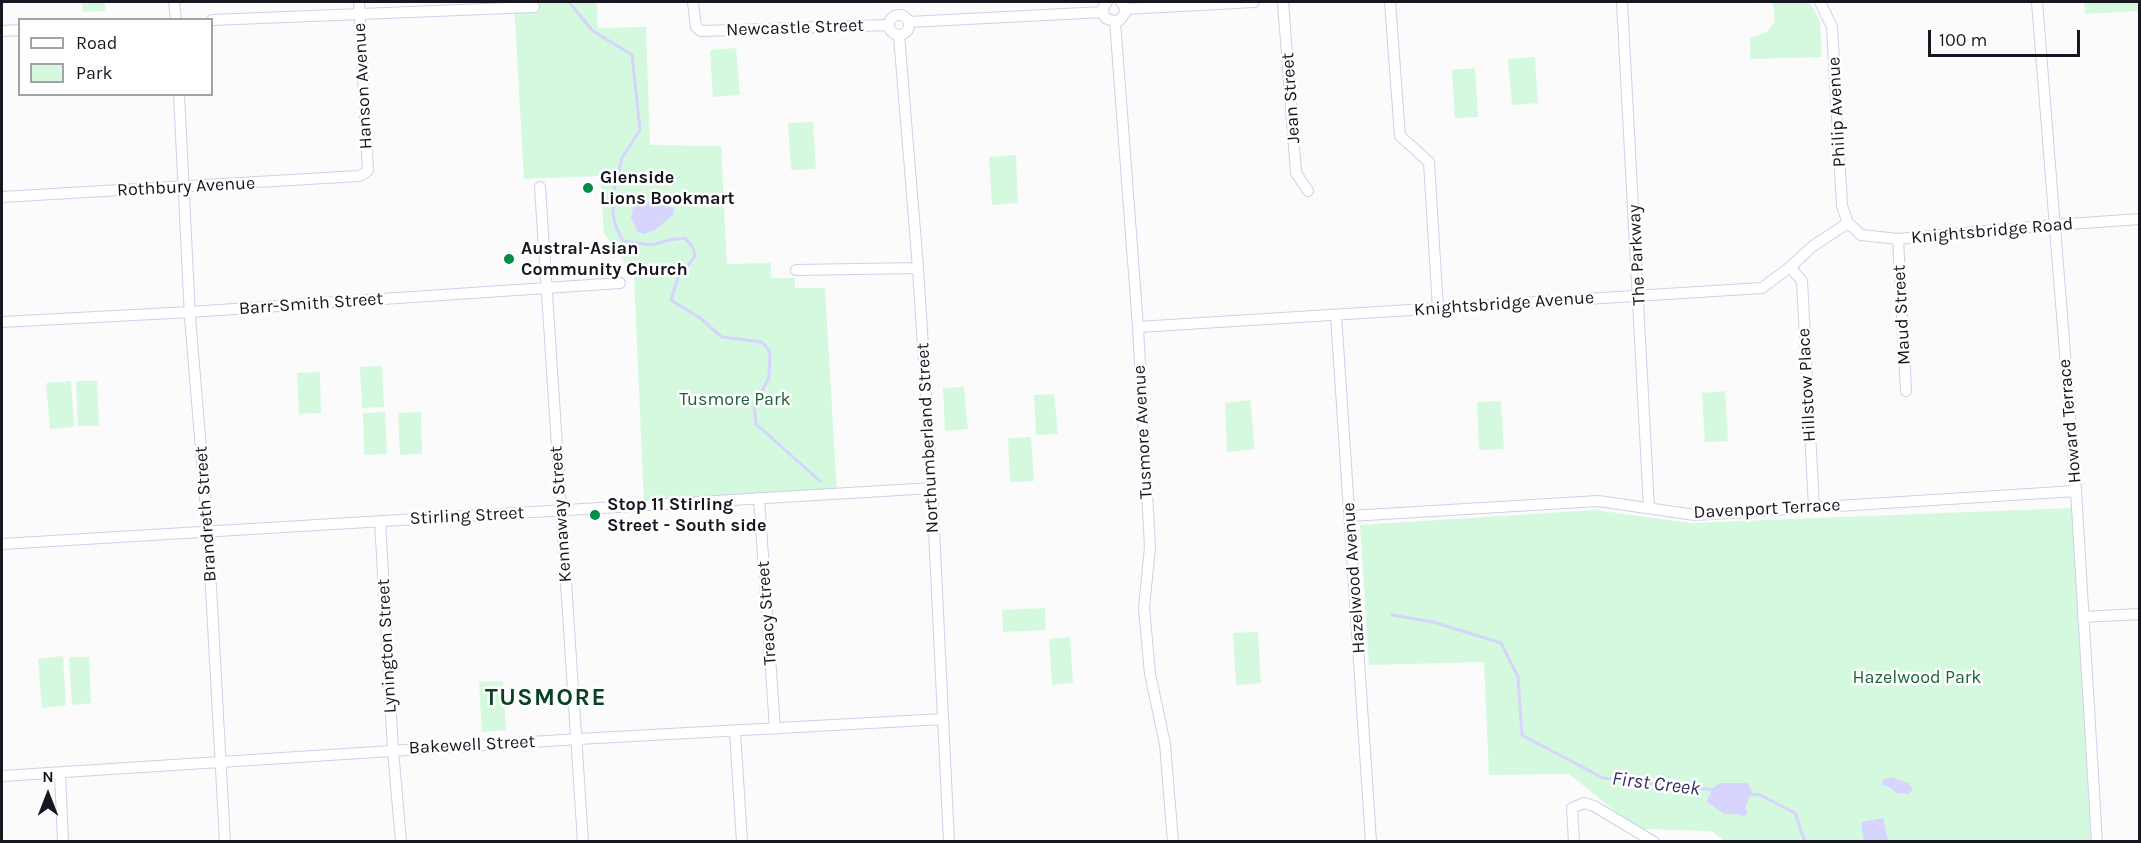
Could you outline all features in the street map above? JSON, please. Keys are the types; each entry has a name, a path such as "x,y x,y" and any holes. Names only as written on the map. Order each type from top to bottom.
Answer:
{"street":[{"path":"174,2 176,18"},
{"name":"Newcastle Street","path":"693,2 696,27 701,31 889,24"},
{"path":"897,2 898,15"},
{"path":"909,22 1105,7 1107,19 1115,21 1123,17 1123,5 1254,2"},
{"name":"Jean Street","path":"1283,2 1296,173 1308,191"},
{"path":"1390,2 1400,136 1429,162 1438,309"},
{"name":"The Parkway","path":"1622,2 1649,508"},
{"name":"Philip Avenue","path":"1820,2 1832,27 1842,206 1848,223"},
{"name":"Howard Terrace","path":"2037,2 2076,491 2097,842"},
{"path":"213,20 359,7 534,7"},
{"name":"Hanson Avenue","path":"359,7 368,170"},
{"path":"898,15 905,16 909,22 906,32 899,35 893,33 889,24 891,19 898,15"},
{"name":"Tusmore Avenue","path":"1115,21 1138,327 1150,547 1144,608 1149,674 1165,744 1173,842"},
{"path":"2,31 18,30"},
{"name":"Northumberland Street","path":"899,35 918,268 932,488 949,842"},
{"name":"Brandreth Street","path":"179,96 190,312 208,533 225,842"},
{"name":"Rothbury Avenue","path":"2,197 359,176 368,170"},
{"name":"Kennaway Street","path":"540,187 583,842"},
{"name":"Knightsbridge Road","path":"1848,223 1861,235 1898,239 2139,219"},
{"name":"Knightsbridge Avenue","path":"1138,327 1762,288 1813,246 1848,223"},
{"name":"Maud Street","path":"1898,239 1906,391"},
{"name":"Hillstow Place","path":"1790,267 1802,281 1814,507"},
{"path":"796,270 918,268"},
{"name":"Barr-Smith Street","path":"2,322 190,312 620,283"},
{"name":"Hazelwood Avenue","path":"1336,315 1371,842"},
{"name":"Stirling Street","path":"2,544 932,488"},
{"name":"Davenport Terrace","path":"1350,516 1598,501 1695,515 2076,491"},
{"name":"Treacy Street","path":"759,498 775,729"},
{"name":"Lynington Street","path":"380,521 400,842"},
{"path":"2084,617 2139,614"},
{"name":"Bakewell Street","path":"2,776 393,750 942,719"},
{"path":"735,731 742,842"},
{"path":"60,773 63,842"},
{"path":"1574,842 1572,808 1584,803 1594,806 1654,842"}],"green space":[{"path":"82,2 105,2 105,11 83,12"},
{"name":"Tusmore Park","path":"514,2 597,2 598,28 646,27 650,145 721,146 727,264 771,263 771,278 795,278 795,288 825,288 837,494 644,505 634,276 604,233 600,176 524,179"},
{"path":"1773,2 1809,2 1811,4 1820,22 1822,57 1750,59 1750,38 1767,32 1775,21"},
{"path":"2084,2 2139,2 2139,11 2085,14"},
{"path":"736,48 740,95 713,97 710,50"},
{"path":"1535,57 1538,103 1512,105 1508,59"},
{"path":"1475,68 1478,117 1455,118 1452,70"},
{"path":"813,122 816,169 791,170 788,123"},
{"path":"1016,155 1018,203 992,205 989,157"},
{"path":"382,366 384,407 362,408 360,367"},
{"path":"320,372 321,413 299,414 297,373"},
{"path":"71,381 74,427 50,429 46,383"},
{"path":"76,381 97,381 99,426 78,426"},
{"path":"964,387 968,429 945,431 943,388"},
{"path":"1725,391 1728,441 1705,442 1702,393"},
{"path":"1054,394 1058,434 1036,435 1034,395"},
{"path":"1250,400 1255,449 1227,452 1225,403"},
{"path":"1501,401 1504,449 1479,450 1477,402"},
{"path":"385,412 387,454 364,455 363,413"},
{"path":"421,412 422,454 400,455 398,413"},
{"path":"1031,437 1034,481 1010,482 1008,438"},
{"name":"Hazelwood Park","path":"2072,508 2091,841 1724,841 1712,831 1637,829 1569,774 1489,775 1484,662 1369,665 1360,525 1595,510 1690,523"},
{"path":"1045,608 1046,630 1003,632 1002,610"},
{"path":"1258,632 1261,683 1236,685 1233,633"},
{"path":"1070,637 1073,683 1052,685 1049,639"},
{"path":"63,656 66,705 42,708 38,659"},
{"path":"69,657 89,657 91,703 72,705"},
{"path":"503,681 506,730 482,732 479,682"}],"water":[{"path":"655,201 674,209 673,215 655,230 644,234 638,232 631,218 633,208 639,203"},
{"path":"1891,777 1908,783 1912,791 1908,794 1896,793 1891,788 1882,785 1883,780"},
{"path":"1748,783 1752,791 1746,806 1747,814 1744,816 1724,814 1707,802 1716,785"},
{"path":"1883,818 1888,841 1864,841 1861,822"}],"waterway":[{"name":"First Creek","path":"569,2 593,31 632,55 640,130 622,158 614,189 613,215 623,241 652,245 685,238 693,248 695,256 678,278 671,300 700,318 722,337 762,342 770,352 769,378 754,405 756,424 820,481"},
{"name":"First Creek","path":"1392,615 1433,622 1501,643 1518,677 1522,735 1603,778 1717,790"},
{"name":"First Creek","path":"1748,794 1760,795 1795,813 1805,842"}],"place":[{"name":"Glenside Lions Bookmart","path":"588,188"},
{"name":"Austral-Asian Community Church","path":"509,259"},
{"name":"Stop 11 Stirling Street - South side","path":"595,515"}],"district":[{"name":"TUSMORE","path":"546,698"}]}
